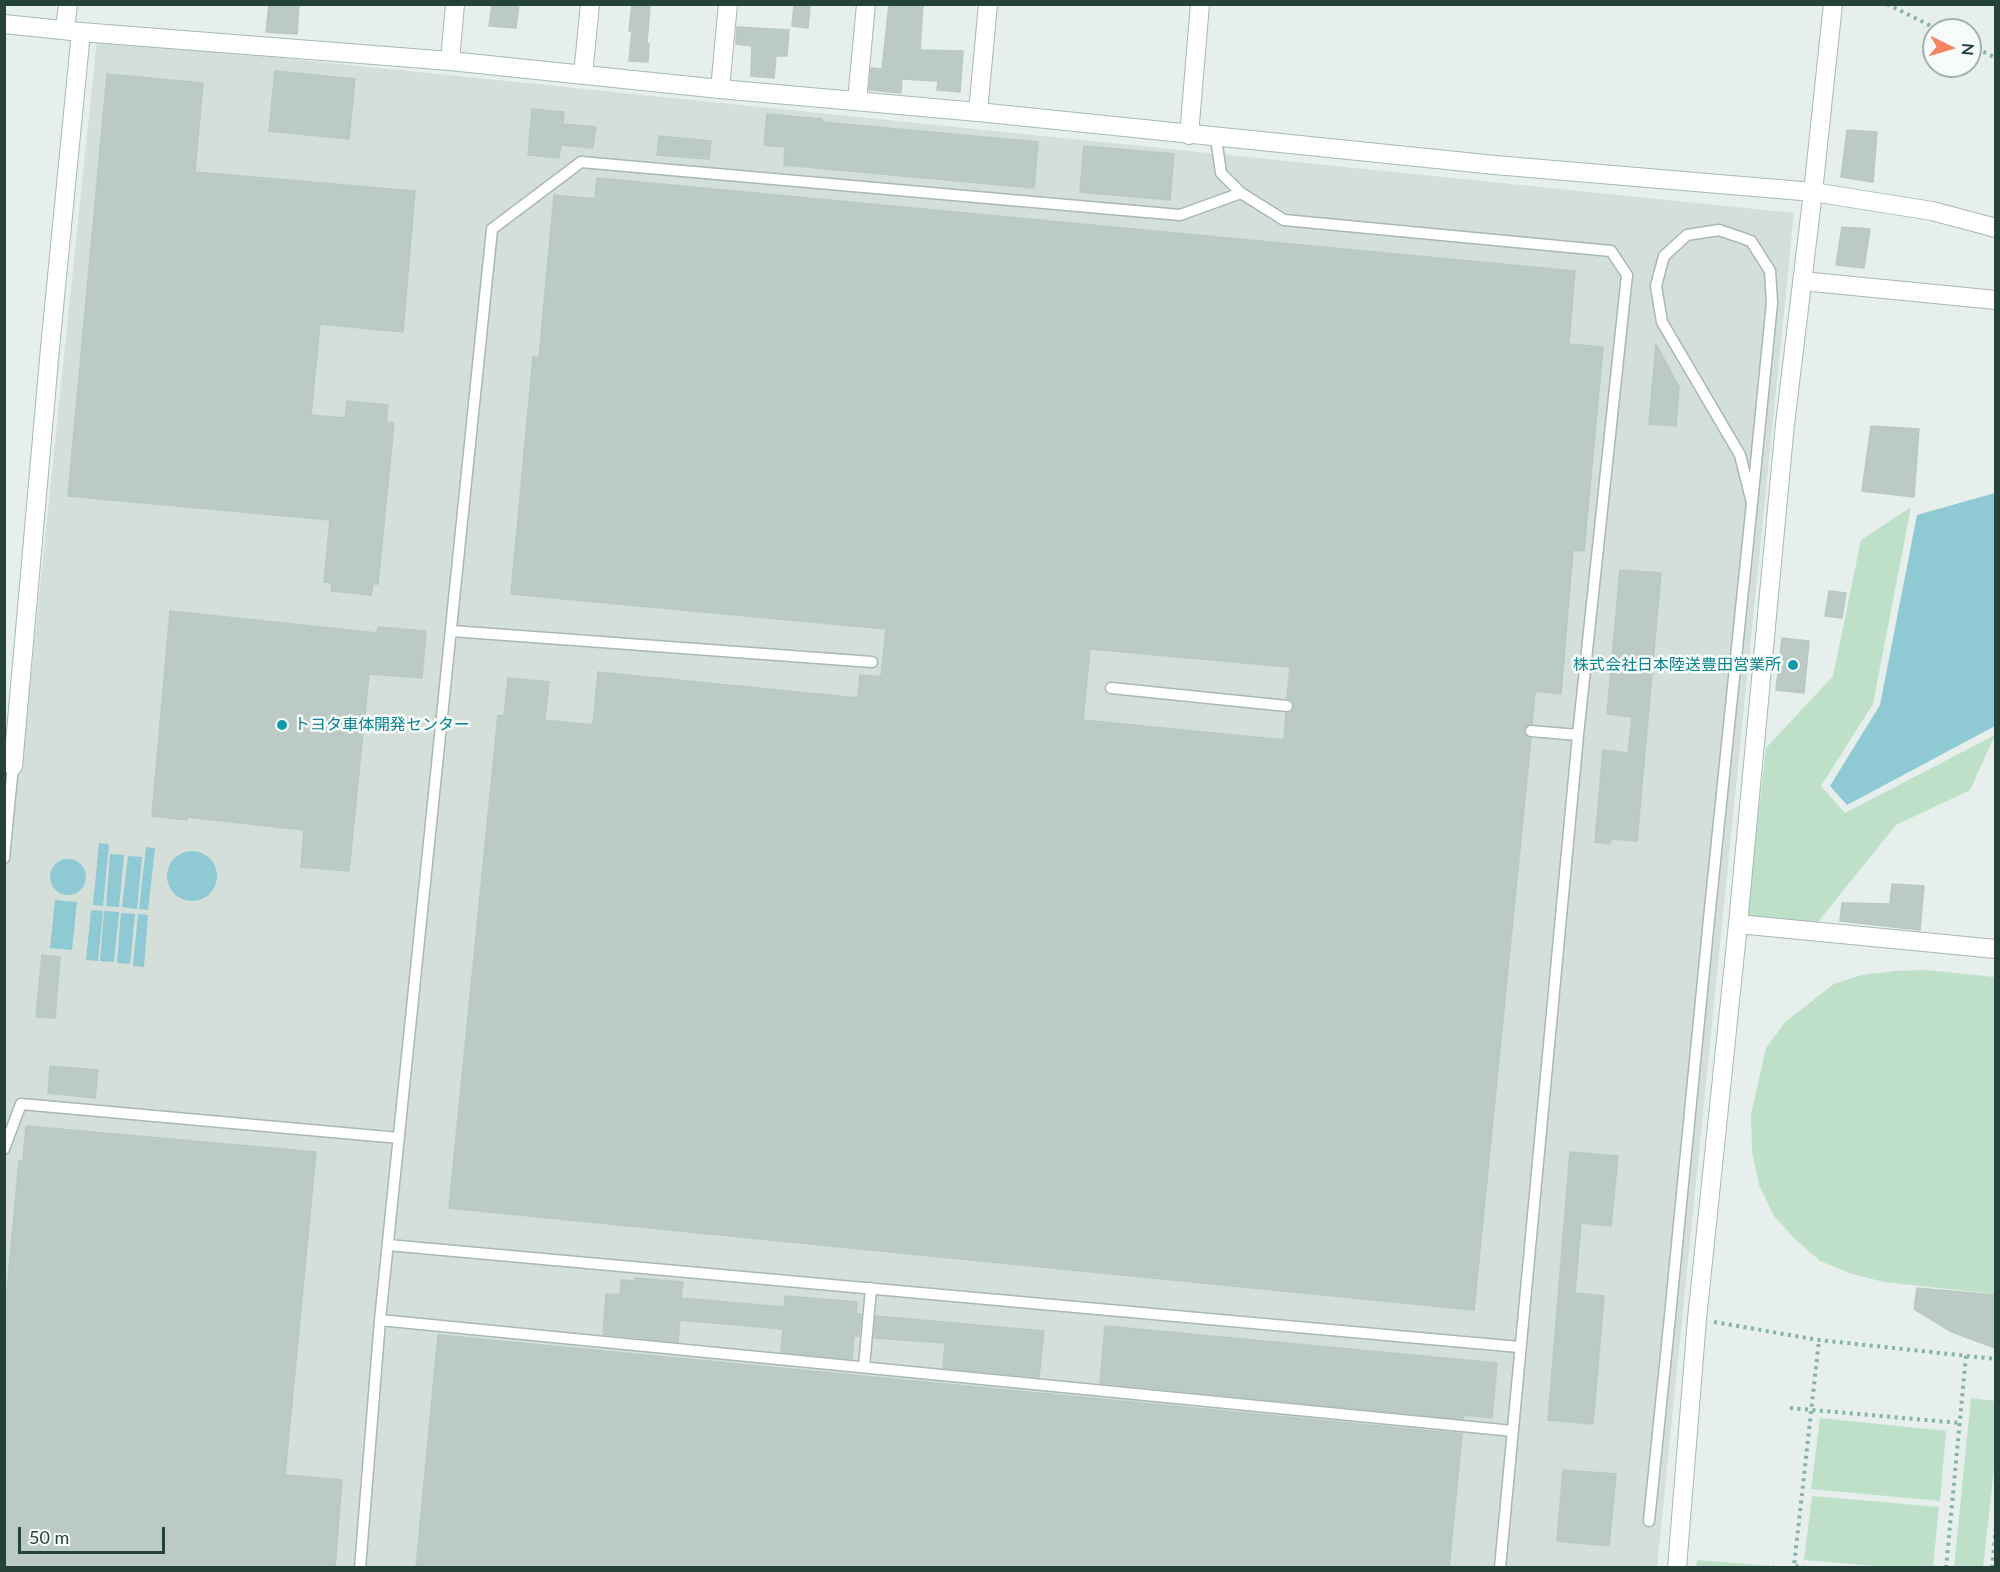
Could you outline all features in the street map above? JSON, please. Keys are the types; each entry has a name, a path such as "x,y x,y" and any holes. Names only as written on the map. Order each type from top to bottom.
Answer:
{"street":[{"path":"7,765 50,348 73,31 68,4"},
{"path":"450,62 455,4"},
{"path":"583,75 590,4"},
{"path":"720,89 728,4"},
{"path":"857,101 866,4"},
{"path":"978,112 988,4"},
{"path":"1189,135 1200,4"},
{"path":"1677,1568 1697,1319 1738,924 1785,424 1833,4"},
{"path":"4,24 450,62 978,112 1495,165 1813,192 1932,211 1995,228"},
{"path":"1802,281 1995,300"},
{"path":"1738,924 1995,949"}],"lane":[{"path":"1216,138 1221,173 1241,193 1284,220 1611,251 1627,275 1578,735 1500,1568"},
{"path":"360,1568 380,1320 492,229 581,162 1180,215 1241,193"},
{"path":"1649,1521 1752,503 1772,303 1770,271 1751,241 1719,230 1687,235 1664,256 1656,286 1662,322 1740,455 1752,503"},
{"path":"452,631 872,662"},
{"path":"1112,688 1287,706"},
{"path":"1531,731 1578,735"},
{"path":"4,858 7,765"},
{"path":"4,1149 21,1104 399,1138"},
{"path":"388,1245 1519,1347"},
{"path":"864,1367 871,1288"},
{"path":"380,1320 1513,1431"}],"path":[{"path":"1887,4 1922,22"},
{"path":"1697,1319 1819,1340 1995,1359"},
{"path":"1806,1568 1794,1566 1819,1340"},
{"path":"1946,1568 1966,1356"},
{"path":"1790,1408 1960,1424"},
{"path":"1992,1568 1995,1526"}],"shaded area":[{"path":"97,39 1794,213 1657,1567 5,1567 4,772 22,759"}],"green space":[{"path":"1911,507 1873,704 1821,786 1845,813 1995,735 1970,790 1896,825 1817,923 1747,916 1766,748 1833,676 1861,540"},
{"path":"1926,970 1995,977 1995,1294 1884,1282 1852,1274 1820,1261 1774,1216 1759,1185 1752,1151 1751,1115 1766,1048 1785,1022 1834,984 1862,975"},
{"path":"1971,1398 1995,1401 1995,1460 1983,1567 1954,1567"},
{"path":"1820,1418 1946,1431 1940,1501 1811,1489"},
{"path":"1812,1496 1939,1507 1933,1567 1889,1567 1804,1560"},
{"path":"1697,1560 1772,1566 1778,1567 1696,1567"}],"water":[{"path":"1995,493 1995,726 1847,805 1830,786 1880,705 1917,515"},
{"path":"99,843 109,844 103,906 93,905"},
{"path":"146,847 155,848 148,910 139,909"},
{"path":"187,851 197,851 210,858 217,871 217,881 210,894 197,901 187,901 178,897 171,890 167,881 167,871 171,862 178,855"},
{"path":"110,854 124,855 119,907 106,906"},
{"path":"128,856 142,857 137,909 122,907"},
{"path":"68,859 80,865 86,877 80,889 68,895 56,889 50,877 56,865"},
{"path":"55,900 77,902 72,950 50,948"},
{"path":"91,910 103,911 98,961 86,960"},
{"path":"104,911 119,912 114,962 100,961"},
{"path":"121,913 135,914 130,964 117,963"},
{"path":"138,914 148,915 144,967 133,966"}],"building":[{"path":"269,4 299,4 297,34 266,32"},
{"path":"492,4 519,4 516,28 489,26"},
{"path":"632,4 650,4 648,62 629,61"},
{"path":"794,4 810,4 808,28 792,26"},
{"path":"889,4 923,4 920,50 963,51 960,92 937,90 938,81 902,79 901,93 869,90 871,68 882,69"},
{"path":"737,27 789,30 787,56 776,56 774,78 751,76 752,46 736,44"},
{"path":"275,71 355,79 349,139 269,131"},
{"path":"107,74 203,83 195,172 415,191 403,332 320,324 311,415 345,418 347,401 388,405 386,422 394,423 378,584 373,584 371,595 331,591 332,583 324,582 330,520 68,496"},
{"path":"532,109 564,112 563,124 596,127 593,148 561,145 559,158 528,155"},
{"path":"767,114 822,119 822,122 1038,142 1034,188 784,165 785,147 764,145"},
{"path":"1847,130 1877,132 1873,182 1841,177"},
{"path":"659,136 711,141 709,159 657,155"},
{"path":"1084,146 1174,154 1170,200 1080,192"},
{"path":"597,178 1575,271 1569,344 1603,347 1584,551 1573,550 1561,694 1535,691 1532,724 1527,725 1524,730 1525,735 1531,738 1474,1310 449,1208 498,715 504,716 508,678 549,682 545,720 593,725 598,672 858,698 860,675 881,677 886,629 511,594 533,357 539,358 554,195 595,199","holes":["1090,649 1290,667 1287,698 1292,700 1294,706 1293,711 1286,713 1284,740 1083,720"]},
{"path":"1842,227 1870,229 1864,268 1836,265"},
{"path":"1656,344 1679,387 1676,426 1649,424"},
{"path":"1871,426 1919,429 1914,497 1862,491"},
{"path":"1620,570 1661,573 1637,841 1611,839 1610,844 1595,842 1603,750 1628,753 1632,717 1607,714"},
{"path":"1829,591 1846,593 1842,618 1825,616"},
{"name":"トヨタ車体開発センター","path":"170,611 377,633 378,627 426,631 422,678 369,674 349,871 301,867 304,830 187,817 187,820 152,816"},
{"name":"株式会社日本陸送豊田営業所","path":"1782,638 1809,641 1804,693 1776,690"},
{"path":"1892,884 1924,886 1920,930 1840,921 1842,903 1890,904"},
{"path":"42,955 60,957 55,1018 36,1017"},
{"path":"50,1066 98,1070 95,1098 48,1093"},
{"path":"26,1126 316,1152 285,1475 342,1480 335,1568 4,1568 4,1323 19,1161 23,1161"},
{"path":"1570,1152 1618,1156 1611,1226 1581,1223 1575,1293 1604,1296 1593,1424 1548,1420"},
{"path":"635,1278 683,1282 681,1298 784,1307 785,1296 857,1302 856,1314 861,1314 859,1336 854,1336 852,1359 781,1352 783,1329 680,1320 678,1342 603,1334 606,1294 620,1295 621,1280 635,1281"},
{"path":"1917,1288 1995,1295 1995,1348 1952,1332 1914,1309"},
{"path":"876,1316 1044,1331 1039,1377 943,1368 945,1343 874,1338"},
{"path":"1105,1326 1497,1363 1492,1418 1464,1415 1463,1419 1100,1383"},
{"path":"438,1335 1462,1434 1449,1568 416,1568"},
{"path":"1563,1470 1616,1474 1609,1546 1557,1541"}],"place":[{"name":"株式会社日本陸送豊田営業所","path":"1793,665"},
{"name":"トヨタ車体開発センター","path":"282,725"}]}
